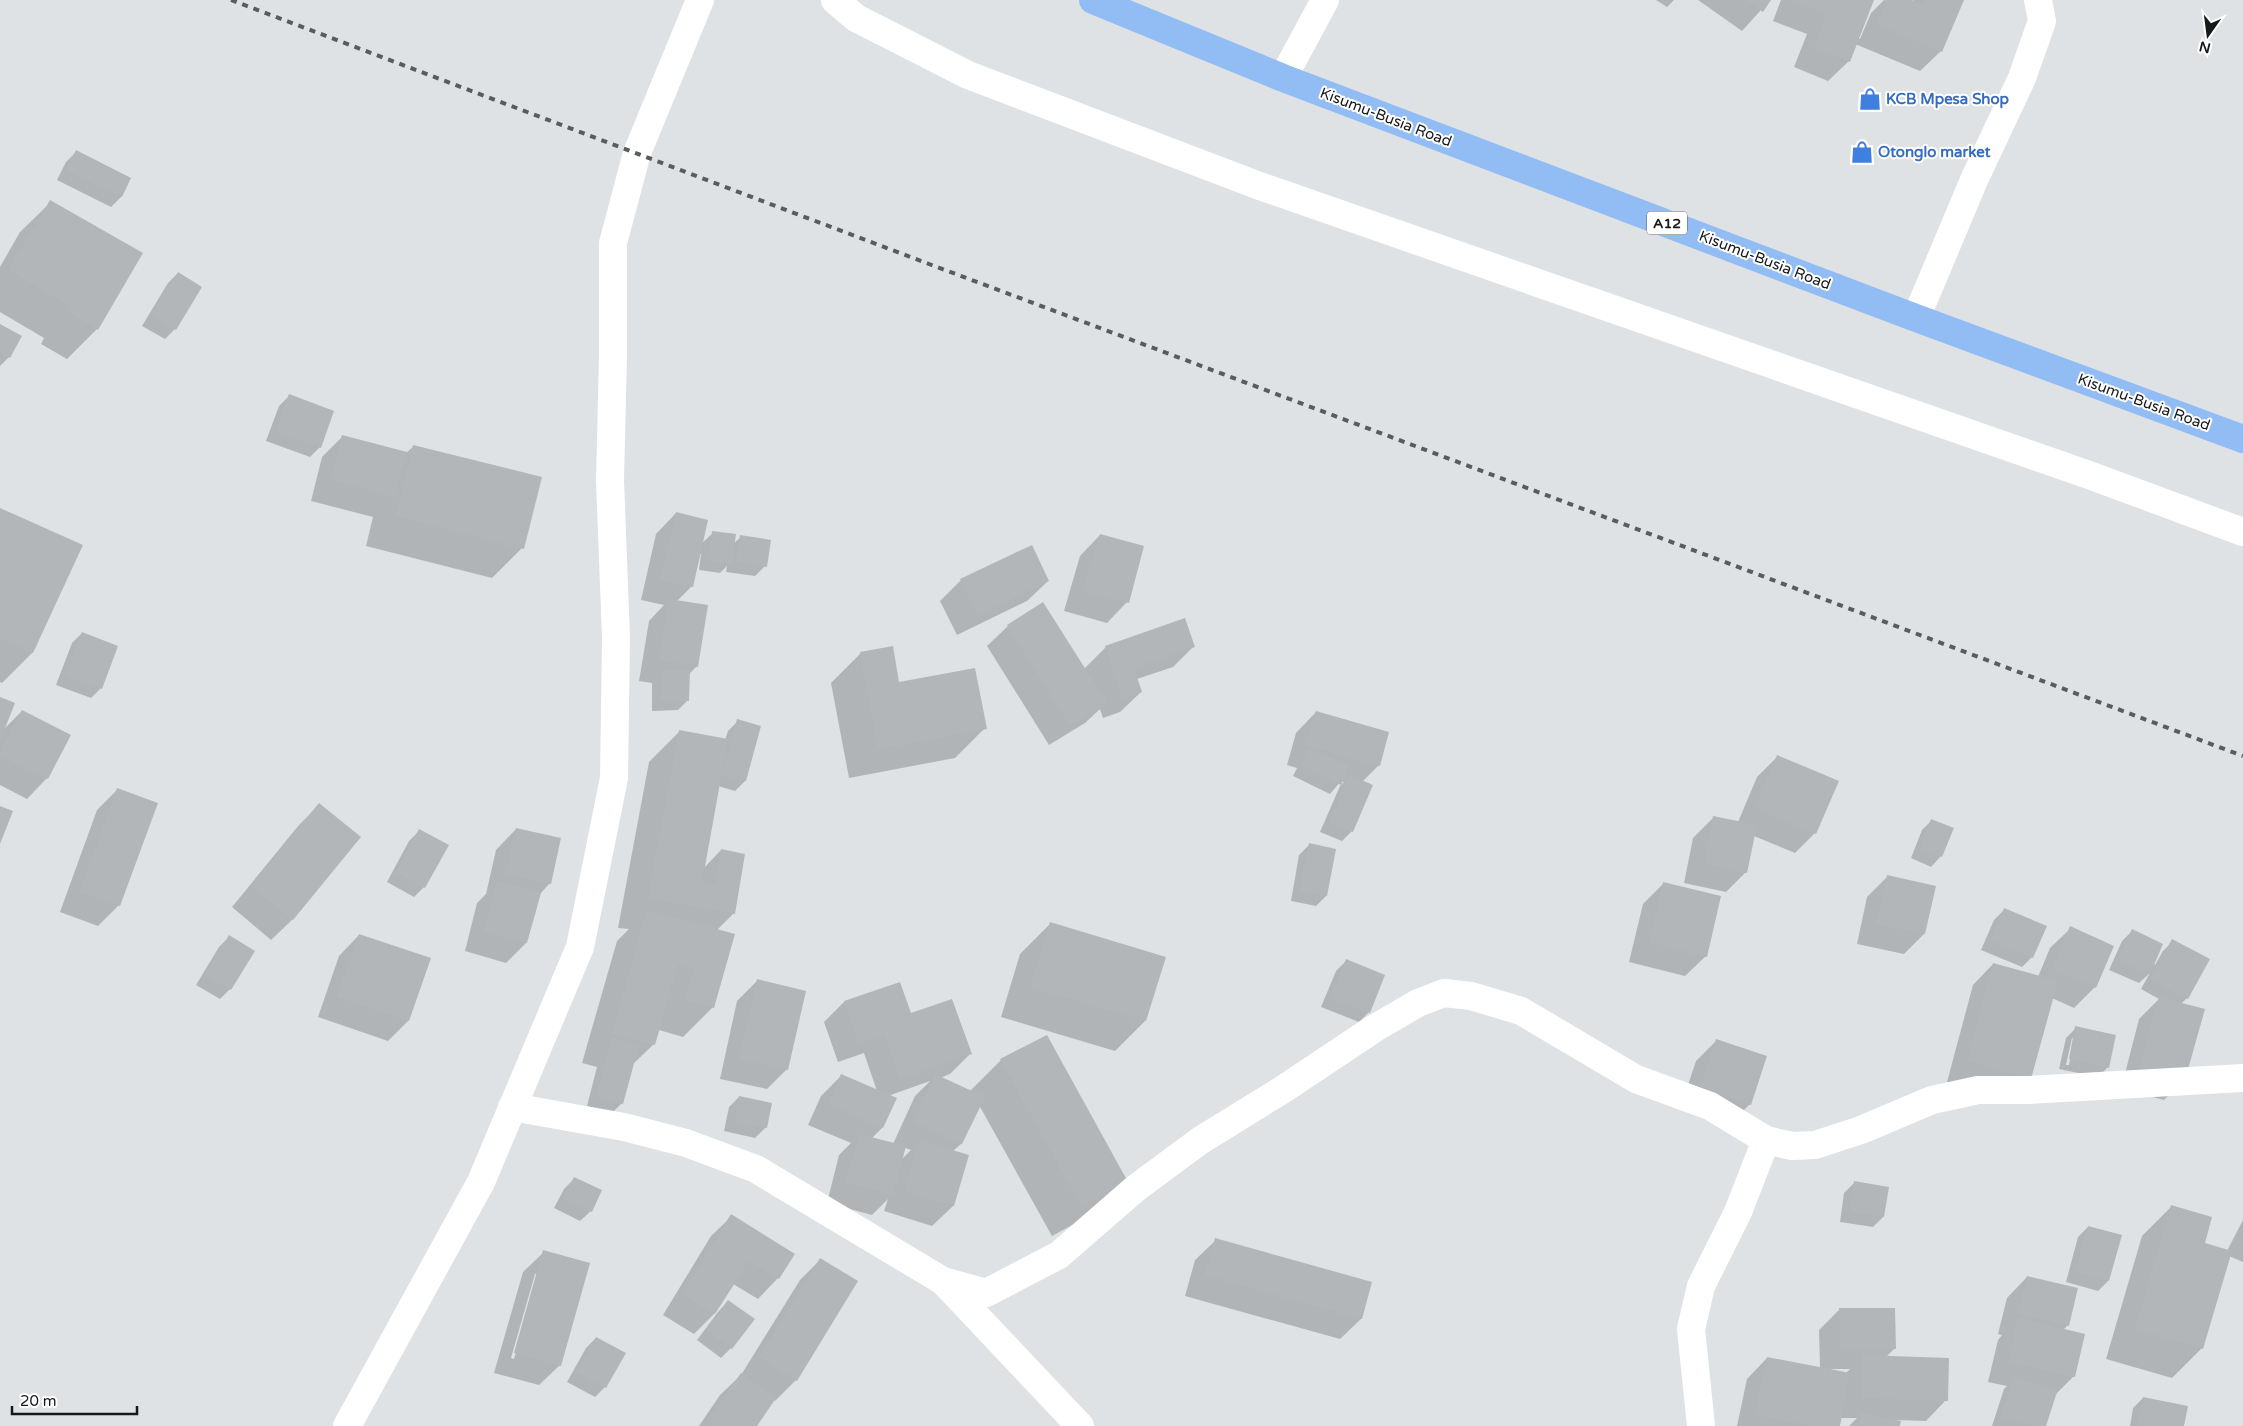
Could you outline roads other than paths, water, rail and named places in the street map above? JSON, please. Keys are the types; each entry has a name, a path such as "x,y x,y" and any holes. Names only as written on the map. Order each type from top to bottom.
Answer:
{"highway":[{"name":"Kisumu-Busia Road","path":"1093,0 1283,78 1916,318 2243,439"}],"street":[{"path":"347,1426 481,1182 580,947 614,778 616,638 610,480 613,244 637,153 700,0"},
{"path":"834,0 856,18 968,75 1256,184 2089,475 2243,532"},
{"path":"1283,78 1325,0"},
{"path":"1916,318 1974,180 2022,78 2042,20 2038,0"},
{"path":"512,1107 624,1127 686,1143 756,1169 943,1281 986,1293 1059,1255 1136,1188 1201,1140 1282,1090 1382,1024 1418,1003 1444,993 1471,996 1521,1012 1636,1079 1710,1106 1766,1140 1792,1146 1815,1145 1861,1130 1932,1100 1978,1090 2029,1090 2243,1078"},
{"path":"1701,1426 1691,1329 1702,1286 1738,1212 1766,1140"},
{"path":"943,1281 1080,1426"}],"railway":[{"path":"231,0 929,264 2243,756"}],"place":[{"name":"KCB Mpesa Shop","path":"1870,99"},
{"name":"Otonglo market","path":"1862,152"}]}
